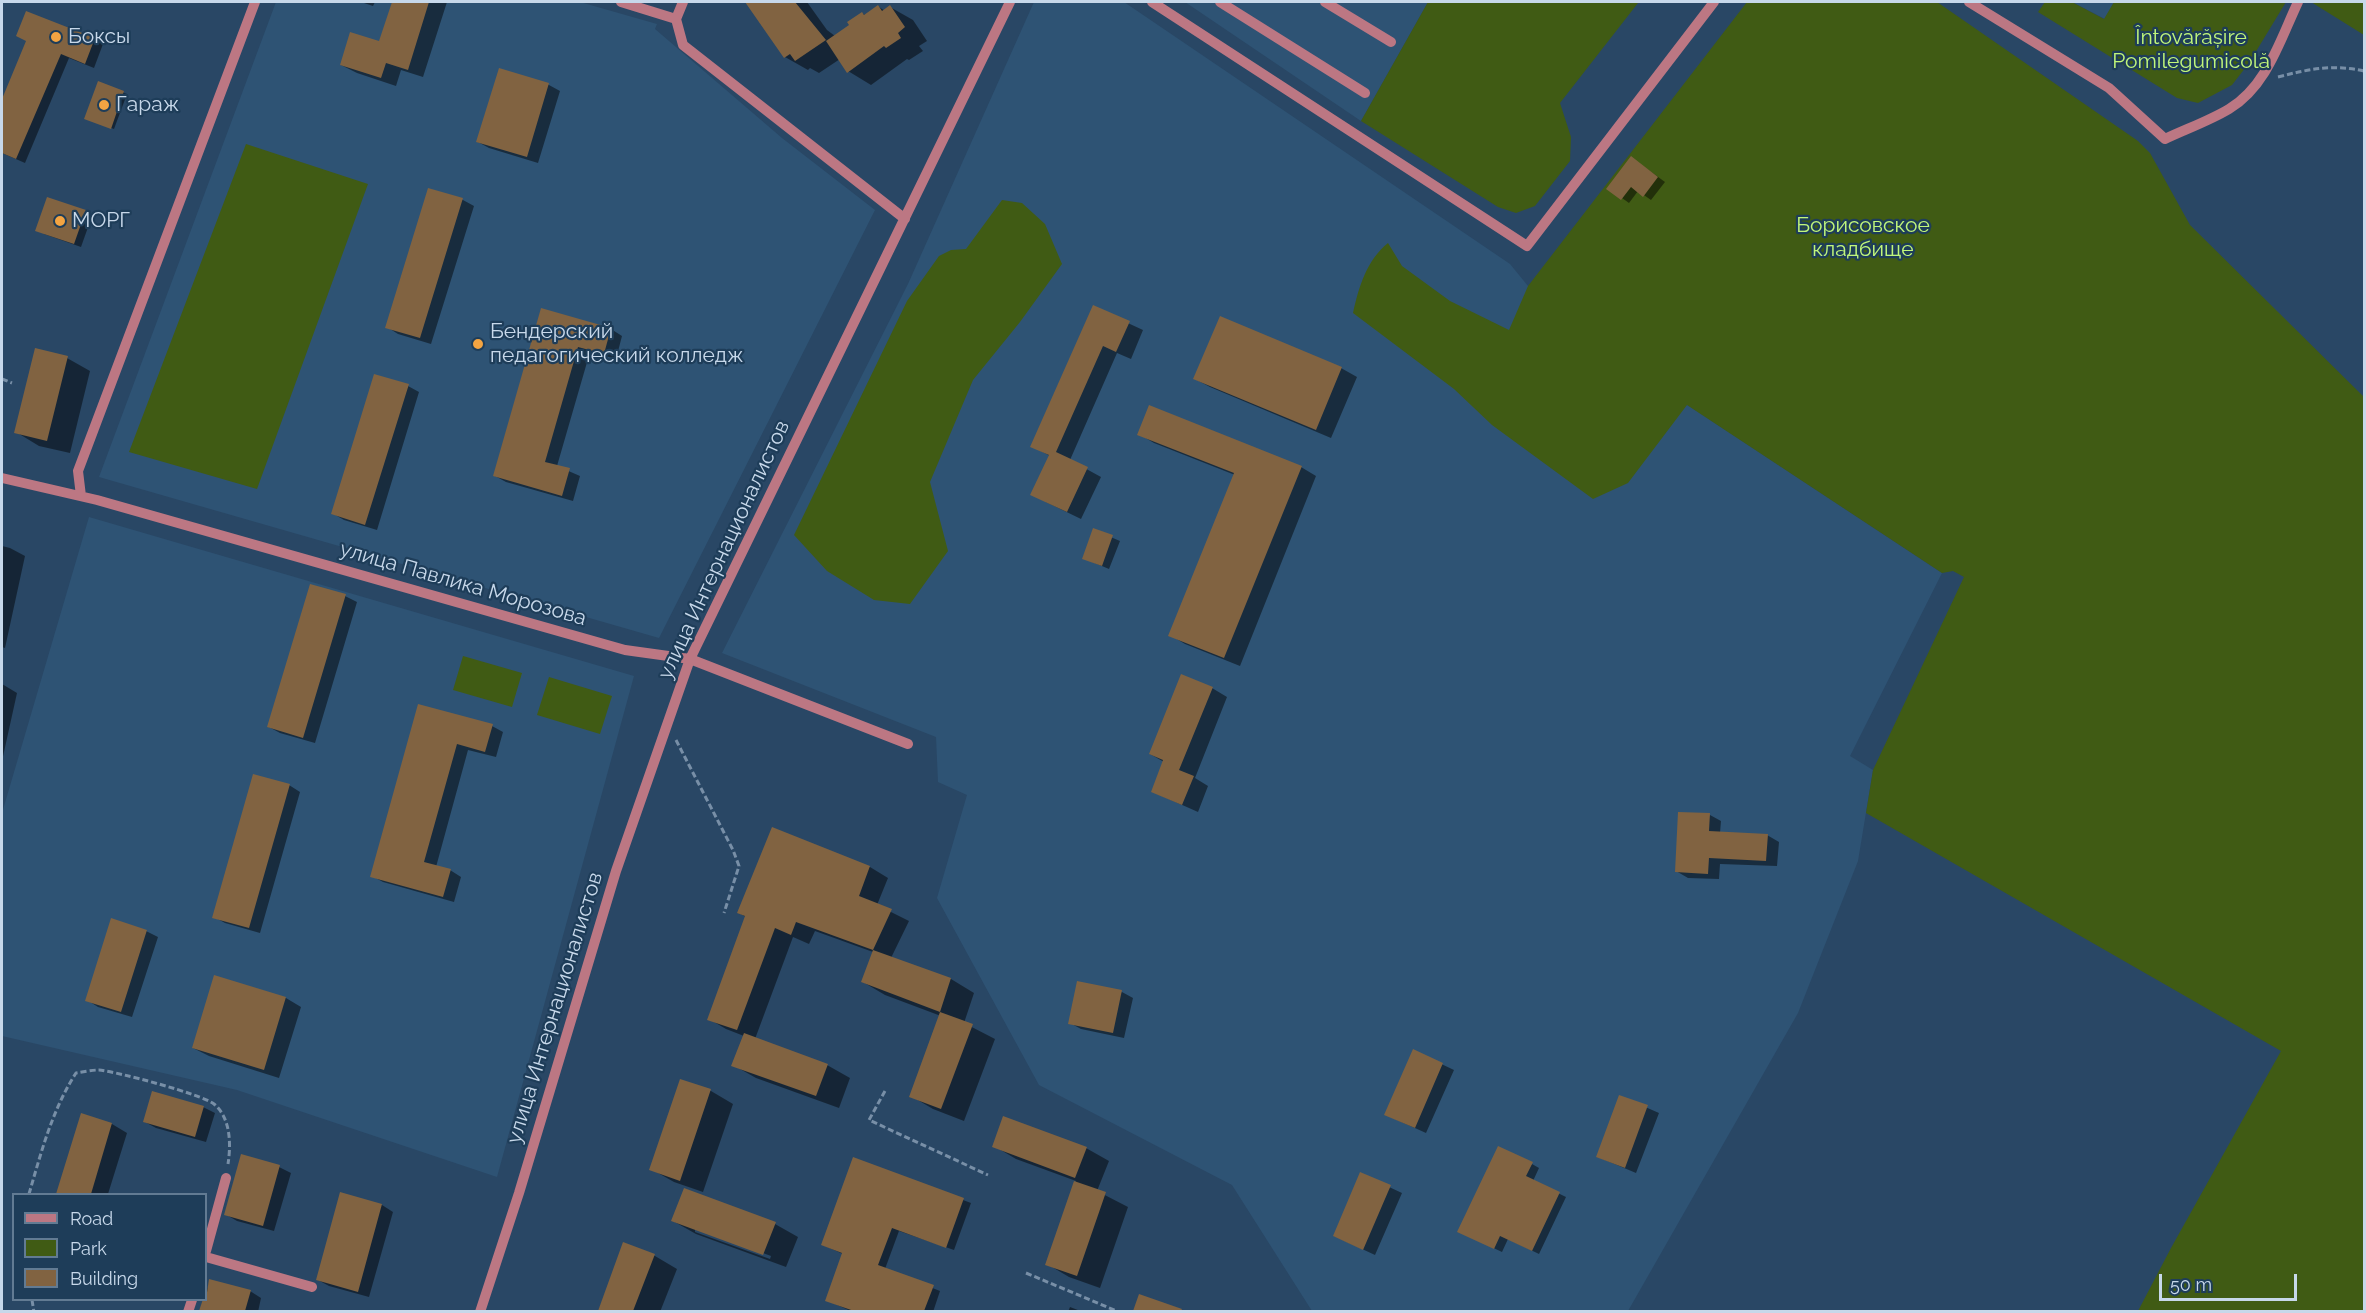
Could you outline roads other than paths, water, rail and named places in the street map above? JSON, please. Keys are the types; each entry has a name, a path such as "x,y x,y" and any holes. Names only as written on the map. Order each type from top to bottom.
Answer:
{"street":[{"path":"81,496 78,471 255,2"},
{"path":"621,2 676,19"},
{"path":"683,2 676,19 683,45 905,219"},
{"name":"улица Интернационалистов","path":"480,1311 519,1193 616,871 690,659 1010,2"},
{"path":"1152,2 1527,246 1714,2"},
{"path":"1220,2 1365,93"},
{"path":"1325,2 1391,42"},
{"path":"1970,2 2109,88 2165,139 2229,110 2247,96 2280,45 2298,2"},
{"name":"улица Павлика Морозова","path":"2,478 81,496 625,650 690,659 908,744"},
{"path":"207,1247 226,1178"},
{"path":"207,1257 312,1287"}],"place":[{"name":"Боксы","path":"56,37"},
{"name":"Гараж","path":"104,105"},
{"name":"МОРГ","path":"60,221"},
{"name":"Бендерский педагогический колледж","path":"478,344"}],"park label":[{"name":"Întovărășire Pomilegumicolă","path":"2191,50"},
{"name":"Борисовское кладбище","path":"1863,238"}]}
